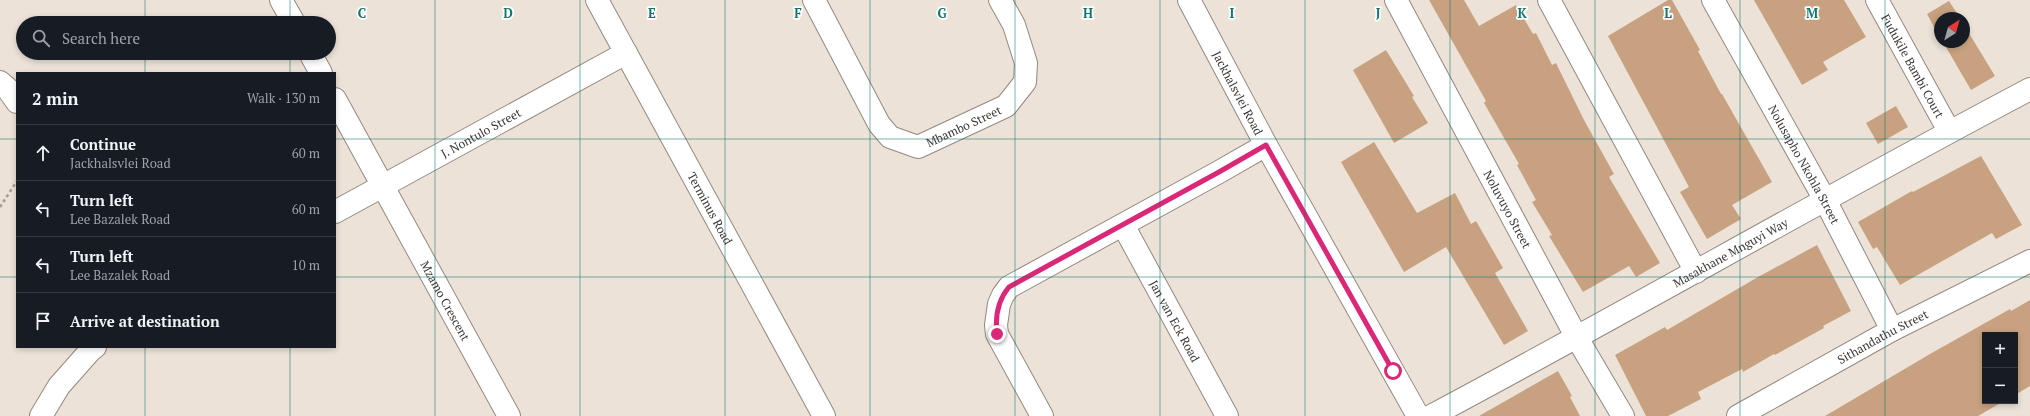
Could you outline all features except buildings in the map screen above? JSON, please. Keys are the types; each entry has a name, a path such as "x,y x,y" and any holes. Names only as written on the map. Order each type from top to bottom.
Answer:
{"street":[{"path":"281,0 290,16"},
{"name":"Terminus Road","path":"597,0 824,416"},
{"name":"Mbambo Street","path":"814,0 879,124 890,137 918,147 1006,106 1025,82 1026,63 1014,25 1000,0"},
{"name":"Jackhalsvlei Road","path":"1189,0 1266,145 1418,416"},
{"name":"Noluvuyo Street","path":"1396,0 1578,338 1623,416"},
{"path":"1550,0 1696,272"},
{"name":"Nolusapho Nkohla Street","path":"1713,0 1825,200 1892,330"},
{"name":"Fudukile Bambi Court","path":"1877,0 1949,132"},
{"name":"J. Nontulo Street","path":"336,211 626,53"},
{"path":"314,60 320,72"},
{"path":"0,82 8,88 16,100"},
{"name":"Masakhane Mnguyi Way","path":"1430,416 1578,338 1825,200 2030,89"},
{"name":"Mzamo Crescent","path":"336,101 509,416"},
{"path":"1042,416 997,334 997,317 1003,295 1009,287 1266,145"},
{"name":"Jan van Eck Road","path":"1123,225 1227,416"},
{"name":"Sithandathu Street","path":"1738,416 1892,330 2030,260"},
{"path":"41,416 59,386 94,348"}],"path":[{"path":"0,207 16,183"}],"route":[{"path":"997,334 996,325 999,304 1009,287 1266,145 1393,371"}]}
